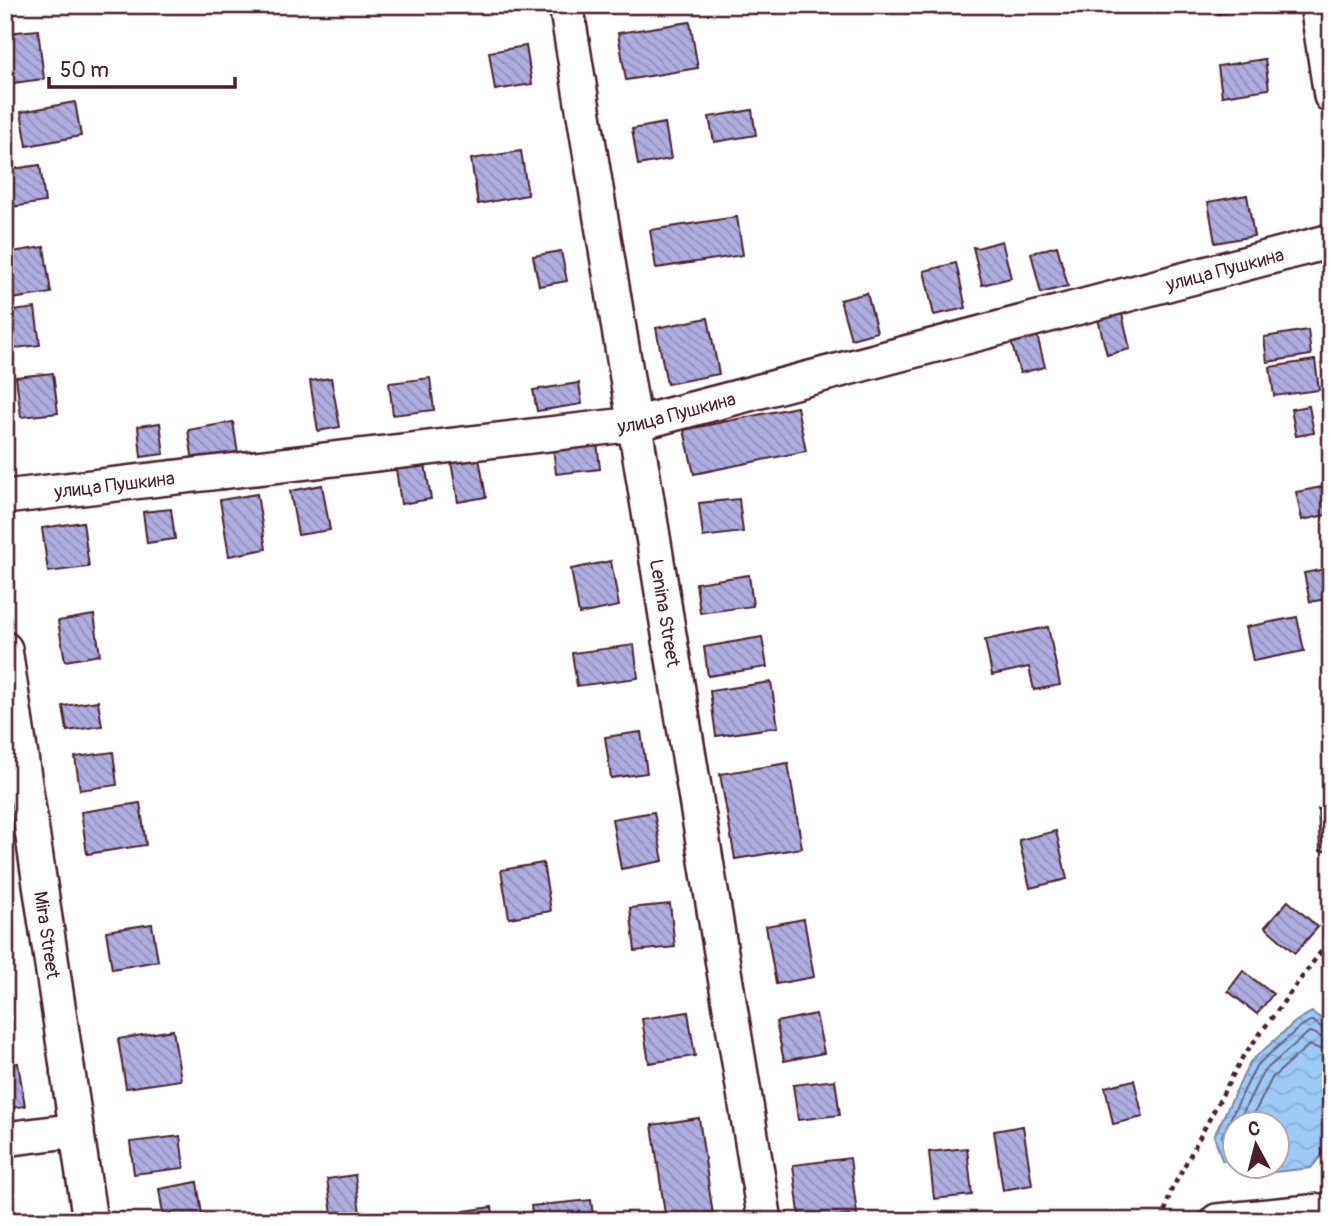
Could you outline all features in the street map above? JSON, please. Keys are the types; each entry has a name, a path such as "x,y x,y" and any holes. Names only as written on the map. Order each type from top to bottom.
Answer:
{"street":[{"name":"Lenina Street","path":"566,5 765,1221"},
{"path":"1317,5 1331,96"},
{"name":"улица Пушкина","path":"5,497 635,424 1331,241"},
{"name":"Mira Street","path":"5,649 90,1221"},
{"path":"5,1139 76,1130"},
{"path":"1217,1221 1331,1210"}],"path":[{"path":"1162,1221 1171,1191 1242,1058 1331,938"}],"water":[{"path":"1312,1012 1331,1026 1331,1144 1311,1168 1290,1170 1290,1110 1227,1110 1250,1062 1296,1021"},
{"path":"1220,1124 1220,1154 1214,1136"}],"building":[{"path":"1217,5 1259,5 1259,7 1218,14"},
{"path":"690,22 698,68 626,80 618,33"},
{"path":"38,30 44,79 5,84 5,33"},
{"path":"526,46 532,84 495,90 489,52"},
{"path":"1265,59 1269,89 1222,96 1218,66"},
{"path":"75,102 81,136 27,146 21,112"},
{"path":"752,110 756,135 714,142 709,117"},
{"path":"665,123 671,159 638,165 632,129"},
{"path":"521,151 528,195 478,204 471,159"},
{"path":"40,165 45,202 5,208 5,170"},
{"path":"1247,195 1254,236 1215,243 1208,202"},
{"path":"737,217 743,255 656,268 650,230"},
{"path":"1002,241 1011,278 982,285 973,247"},
{"path":"1057,246 1068,286 1041,293 1031,253"},
{"path":"44,247 51,293 5,300 5,253"},
{"path":"561,251 567,281 539,286 533,256"},
{"path":"956,263 966,308 934,315 924,271"},
{"path":"867,293 877,332 851,339 840,300"},
{"path":"35,308 40,345 9,349 5,312"},
{"path":"1121,309 1130,349 1107,355 1097,315"},
{"path":"708,318 719,374 667,384 656,328"},
{"path":"1308,330 1311,355 1267,362 1264,337"},
{"path":"1036,331 1045,367 1020,373 1010,338"},
{"path":"1315,360 1319,390 1274,396 1270,367"},
{"path":"53,373 58,413 21,417 16,377"},
{"path":"331,378 340,427 318,431 310,381"},
{"path":"430,378 434,410 393,415 389,383"},
{"path":"579,383 582,404 537,411 533,390"},
{"path":"1309,406 1314,433 1296,436 1291,409"},
{"path":"797,407 806,451 694,474 684,430"},
{"path":"233,422 239,460 194,467 188,430"},
{"path":"160,423 164,454 141,457 138,426"},
{"path":"597,442 600,469 556,474 553,447"},
{"path":"479,458 486,497 458,502 451,462"},
{"path":"425,464 431,499 401,504 396,469"},
{"path":"322,485 330,530 298,535 290,491"},
{"path":"1327,486 1331,514 1302,520 1296,492"},
{"path":"257,494 266,549 229,556 220,500"},
{"path":"739,499 743,532 703,537 699,503"},
{"path":"171,509 175,539 147,543 143,512"},
{"path":"83,522 89,567 48,572 42,528"},
{"path":"611,561 619,606 579,614 571,569"},
{"path":"1331,568 1331,598 1310,602 1304,573"},
{"path":"749,575 753,606 700,613 696,583"},
{"path":"94,615 100,655 65,661 58,621"},
{"path":"1297,617 1304,651 1253,661 1246,627"},
{"path":"1048,627 1060,685 1034,690 1029,667 992,675 985,640"},
{"path":"762,637 767,667 708,676 704,647"},
{"path":"634,645 638,678 577,686 572,653"},
{"path":"771,682 778,727 716,736 710,691"},
{"path":"98,701 102,726 67,731 63,706"},
{"path":"641,732 647,773 611,778 605,737"},
{"path":"113,752 117,785 80,790 75,757"},
{"path":"788,763 802,848 735,859 720,774"},
{"path":"140,803 146,845 87,854 81,812"},
{"path":"1318,809 1331,809 1331,851 1320,851"},
{"path":"654,812 663,861 621,869 612,819"},
{"path":"1056,831 1067,879 1030,888 1019,840"},
{"path":"543,863 551,911 509,918 501,870"},
{"path":"1288,901 1318,927 1295,953 1265,927"},
{"path":"670,904 675,947 635,951 630,908"},
{"path":"804,919 814,977 776,984 766,926"},
{"path":"152,924 158,961 112,969 106,931"},
{"path":"1243,971 1273,994 1257,1014 1228,991"},
{"path":"688,1012 695,1056 649,1063 642,1019"},
{"path":"816,1014 824,1053 784,1061 776,1022"},
{"path":"173,1030 181,1080 126,1088 118,1039"},
{"path":"18,1063 25,1106 5,1109 5,1065"},
{"path":"835,1080 840,1115 798,1120 793,1085"},
{"path":"1134,1080 1143,1117 1113,1124 1105,1087"},
{"path":"699,1118 713,1215 666,1221 652,1125"},
{"path":"1023,1126 1032,1185 1003,1190 994,1131"},
{"path":"180,1136 184,1168 134,1174 130,1142"},
{"path":"967,1148 972,1195 934,1199 929,1152"},
{"path":"850,1158 857,1214 800,1221 793,1165"},
{"path":"355,1175 361,1221 333,1221 327,1179"},
{"path":"197,1182 203,1221 164,1221 159,1189"},
{"path":"591,1200 594,1221 533,1221 531,1206"},
{"path":"492,1207 494,1221 465,1221 464,1211"}]}
